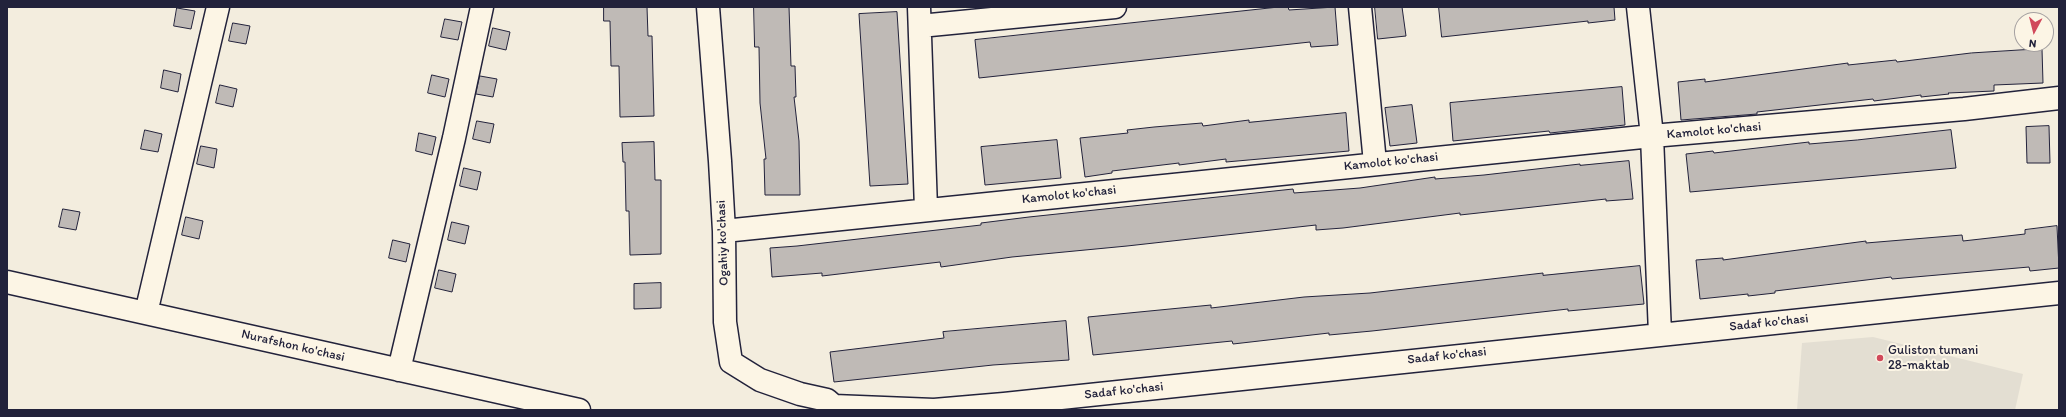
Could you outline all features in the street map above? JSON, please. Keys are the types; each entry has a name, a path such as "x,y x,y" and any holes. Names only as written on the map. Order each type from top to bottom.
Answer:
{"street":[{"path":"146,313 218,7"},
{"path":"399,370 454,138 482,7"},
{"name":"Ogahiy ko'chasi","path":"708,7 724,231 725,322 731,362 760,380 800,394 827,400 834,408"},
{"path":"926,209 920,16 1115,7"},
{"path":"1360,7 1375,164"},
{"path":"1638,7 1652,136 1660,334"},
{"name":"Kamolot ko'chasi","path":"724,231 926,209 1652,136 1964,109 2059,98"},
{"name":"Nurafshon ko'chasi","path":"7,282 579,410"},
{"name":"Sadaf ko'chasi","path":"834,408 934,410 996,405 2059,293"}],"shaded area":[{"name":"Guliston tumani 28-maktab","path":"1873,337 2023,374 2015,410 1797,410 1802,343"}],"building":[{"path":"604,7 647,7 648,36 652,36 654,116 620,117 619,66 611,66 610,21 604,21"},
{"path":"754,7 789,7 791,66 795,66 796,97 794,97 799,141 800,195 765,195 764,159 766,159 760,103 759,47 755,47"},
{"path":"1288,7 1289,10 1335,7 1338,45 1311,47 1310,42 979,78 975,40"},
{"path":"1375,7 1402,7 1406,36 1378,39"},
{"path":"1439,7 1614,7 1615,20 1588,23 1588,21 1442,37"},
{"path":"177,8 195,11 191,29 174,26"},
{"path":"897,12 908,184 870,186 859,14"},
{"path":"445,19 462,22 458,40 441,37"},
{"path":"233,23 250,26 246,44 229,41"},
{"path":"493,28 510,32 506,50 489,46"},
{"path":"2014,51 2014,52 2042,52 2043,83 1994,85 1994,91 1948,93 1949,94 1921,97 1921,95 1874,101 1873,99 1757,112 1757,114 1681,120 1678,82 1705,79 1705,82 1848,63 1848,65 1896,60 1897,62 1971,53"},
{"path":"164,70 181,74 178,92 161,88"},
{"path":"432,75 449,79 445,97 428,93"},
{"path":"480,76 497,79 493,97 476,94"},
{"path":"220,85 237,89 233,107 216,103"},
{"path":"1622,87 1625,125 1453,141 1450,103"},
{"path":"1412,105 1417,143 1390,146 1385,108"},
{"path":"1346,113 1349,151 1226,162 1226,159 1179,165 1179,163 1112,171 1112,173 1085,177 1080,138 1128,133 1127,130 1154,127 1202,123 1203,126 1249,120 1249,122"},
{"path":"477,121 494,124 490,143 473,139"},
{"path":"2049,126 2050,163 2027,163 2026,127"},
{"path":"145,130 162,134 158,152 141,149"},
{"path":"1951,130 1956,168 1690,192 1686,154 1713,151 1714,153 1809,142 1809,144 1857,140"},
{"path":"419,133 436,137 432,155 416,151"},
{"path":"1057,140 1061,178 985,185 981,147"},
{"path":"654,142 655,180 661,180 661,254 630,255 629,211 626,211 625,162 623,162 622,143"},
{"path":"201,146 217,149 214,168 197,164"},
{"path":"1629,161 1633,199 1606,201 1606,199 1460,215 1460,213 1343,228 1316,230 1316,225 1012,257 941,267 940,262 822,276 822,273 772,277 770,248 981,225 981,223 1029,217 1293,189 1294,193 1360,188 1435,177 1435,179 1484,175 1580,164"},
{"path":"464,168 481,172 477,190 460,186"},
{"path":"63,209 80,212 76,230 59,227"},
{"path":"186,217 203,221 199,239 182,235"},
{"path":"452,222 469,226 465,244 448,240"},
{"path":"2057,226 2059,268 2030,271 2029,267 1892,279 1891,277 1775,291 1775,293 1700,299 1696,260 1723,258 1723,260 1866,241 1866,243 1962,235 1963,241 2025,234 2025,230"},
{"path":"393,240 410,244 406,262 389,258"},
{"path":"1640,266 1644,304 1568,311 1568,309 1372,331 1329,335 1329,333 1233,344 1232,341 1093,355 1088,317 1211,305 1211,308 1304,297 1370,293 1543,273 1543,275"},
{"path":"439,270 456,274 452,292 435,288"},
{"path":"661,283 661,308 634,309 634,284"},
{"path":"1066,321 1069,360 993,365 834,382 830,352 944,338 943,332"}],"place":[{"name":"Guliston tumani 28-maktab","path":"1880,358"}]}
